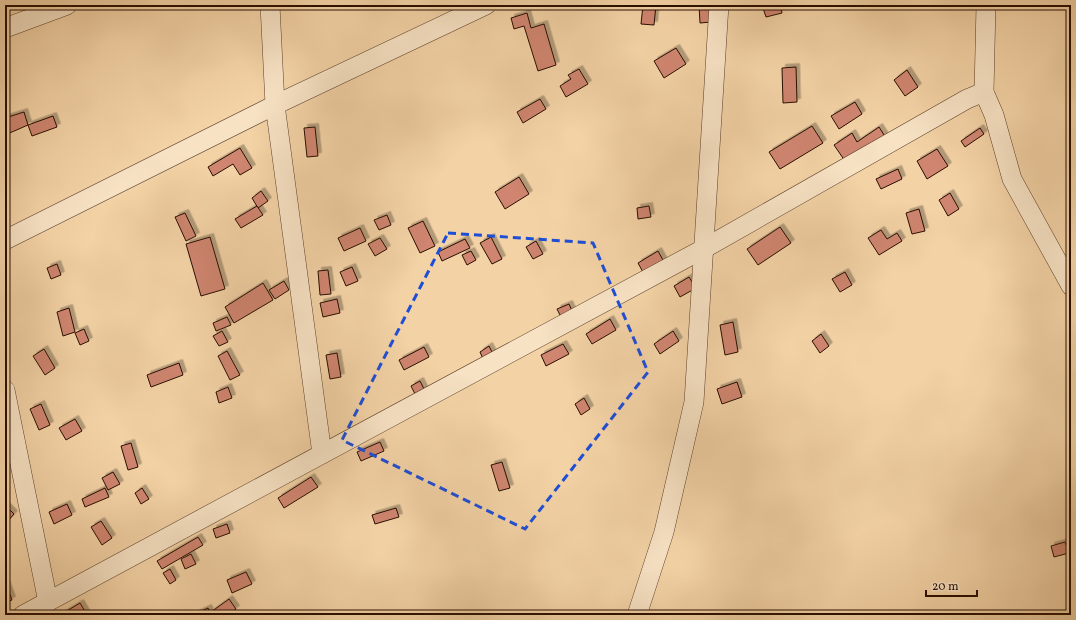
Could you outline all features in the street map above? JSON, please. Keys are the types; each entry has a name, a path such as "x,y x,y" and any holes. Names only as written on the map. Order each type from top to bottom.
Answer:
{"street":[{"path":"5,28 25,13 67,5"},
{"path":"270,5 275,105 322,454"},
{"path":"5,240 275,105 486,5"},
{"path":"637,615 664,532 694,402 705,248 719,5"},
{"path":"986,5 984,92 994,115 1012,179 1071,286"},
{"path":"23,615 705,248 967,99 984,92"},
{"path":"5,390 48,602"}],"highlighted area":[{"path":"448,233 593,243 648,372 525,529 342,440"}],"building":[{"path":"643,5 656,5 654,25 641,24"},
{"path":"699,5 711,5 711,22 700,23"},
{"path":"762,5 780,5 782,13 766,17"},
{"path":"527,13 531,28 544,24 556,65 538,71 524,26 514,29 511,18"},
{"path":"676,48 686,64 664,78 654,61"},
{"path":"796,67 797,102 783,103 782,68"},
{"path":"579,69 588,84 566,97 560,86 571,79 568,75"},
{"path":"907,70 918,87 905,96 894,80"},
{"path":"540,99 546,109 523,123 517,112"},
{"path":"855,102 862,114 839,129 831,116"},
{"path":"24,112 28,125 5,135 5,118"},
{"path":"53,116 57,127 32,136 28,125"},
{"path":"812,126 823,143 780,169 769,152"},
{"path":"315,127 318,156 307,157 304,128"},
{"path":"879,127 886,138 847,164 834,145 852,133 857,142"},
{"path":"980,128 984,134 965,147 961,141"},
{"path":"240,148 252,168 240,175 233,164 213,176 208,167"},
{"path":"937,149 948,166 927,179 917,161"},
{"path":"898,169 902,179 881,189 876,179"},
{"path":"519,177 529,194 505,209 495,192"},
{"path":"261,191 268,201 258,208 252,198"},
{"path":"950,193 959,209 948,216 939,200"},
{"path":"257,206 263,215 241,228 235,219"},
{"path":"649,206 651,217 638,219 637,208"},
{"path":"919,209 925,231 912,234 906,213"},
{"path":"185,213 196,236 186,241 175,217"},
{"path":"387,215 391,225 379,230 374,220"},
{"path":"423,221 435,246 420,253 408,228"},
{"path":"780,227 791,243 758,265 747,249"},
{"path":"360,228 366,241 344,251 338,238"},
{"path":"881,230 887,239 897,233 902,241 879,255 868,238"},
{"path":"210,237 225,289 201,296 186,244"},
{"path":"491,237 502,259 492,264 480,243"},
{"path":"380,238 387,249 375,256 368,244"},
{"path":"465,239 470,248 442,261 438,252"},
{"path":"536,241 543,254 533,259 526,247"},
{"path":"471,251 476,260 467,265 462,255"},
{"path":"658,251 664,262 644,274 638,263"},
{"path":"57,264 61,275 51,279 47,268"},
{"path":"352,267 358,281 346,286 340,272"},
{"path":"328,270 331,294 320,295 318,271"},
{"path":"845,272 852,285 840,292 832,279"},
{"path":"689,277 696,288 680,297 674,286"},
{"path":"284,281 289,290 275,299 269,290"},
{"path":"263,283 273,300 234,323 225,307"},
{"path":"337,299 340,313 323,317 320,303"},
{"path":"569,304 573,313 562,319 557,309"},
{"path":"69,308 75,332 63,336 57,312"},
{"path":"227,317 231,325 216,331 213,323"},
{"path":"610,319 616,330 592,344 586,334"},
{"path":"733,322 738,352 725,355 720,325"},
{"path":"84,329 89,341 80,345 75,333"},
{"path":"222,331 228,342 219,346 213,336"},
{"path":"673,331 679,341 660,354 654,344"},
{"path":"821,334 829,346 820,353 812,341"},
{"path":"563,344 569,354 546,366 541,355"},
{"path":"489,346 494,356 484,361 480,352"},
{"path":"424,347 429,357 404,370 399,360"},
{"path":"44,349 55,368 45,375 33,356"},
{"path":"227,351 240,375 230,380 218,356"},
{"path":"337,353 341,377 330,379 326,355"},
{"path":"179,363 183,375 151,387 147,375"},
{"path":"420,381 425,391 416,396 411,386"},
{"path":"737,382 742,397 722,404 717,389"},
{"path":"228,387 232,398 219,403 216,392"},
{"path":"584,398 590,409 581,415 575,404"},
{"path":"41,404 50,425 39,430 30,409"},
{"path":"75,419 82,431 66,440 59,428"},
{"path":"380,442 384,451 361,461 357,452"},
{"path":"131,443 138,467 128,470 121,446"},
{"path":"502,462 510,488 499,491 491,465"},
{"path":"113,472 120,484 108,490 102,478"},
{"path":"311,477 318,487 284,508 278,498"},
{"path":"105,488 109,497 85,507 82,499"},
{"path":"142,488 149,499 141,504 135,493"},
{"path":"67,504 72,515 54,524 49,512"},
{"path":"5,505 14,514 5,524"},
{"path":"396,508 399,517 375,524 372,515"},
{"path":"101,521 112,538 102,545 91,527"},
{"path":"227,524 230,533 216,538 213,529"},
{"path":"198,537 203,545 162,569 157,561"},
{"path":"1065,542 1069,553 1054,557 1051,546"},
{"path":"191,554 196,564 185,569 181,559"},
{"path":"170,569 176,580 170,584 163,573"},
{"path":"246,572 252,584 232,593 227,580"},
{"path":"5,581 12,600 5,603"},
{"path":"229,599 236,609 227,615 213,615 211,612"},
{"path":"80,603 86,613 83,615 60,615"},
{"path":"208,608 211,615 193,615"}]}
